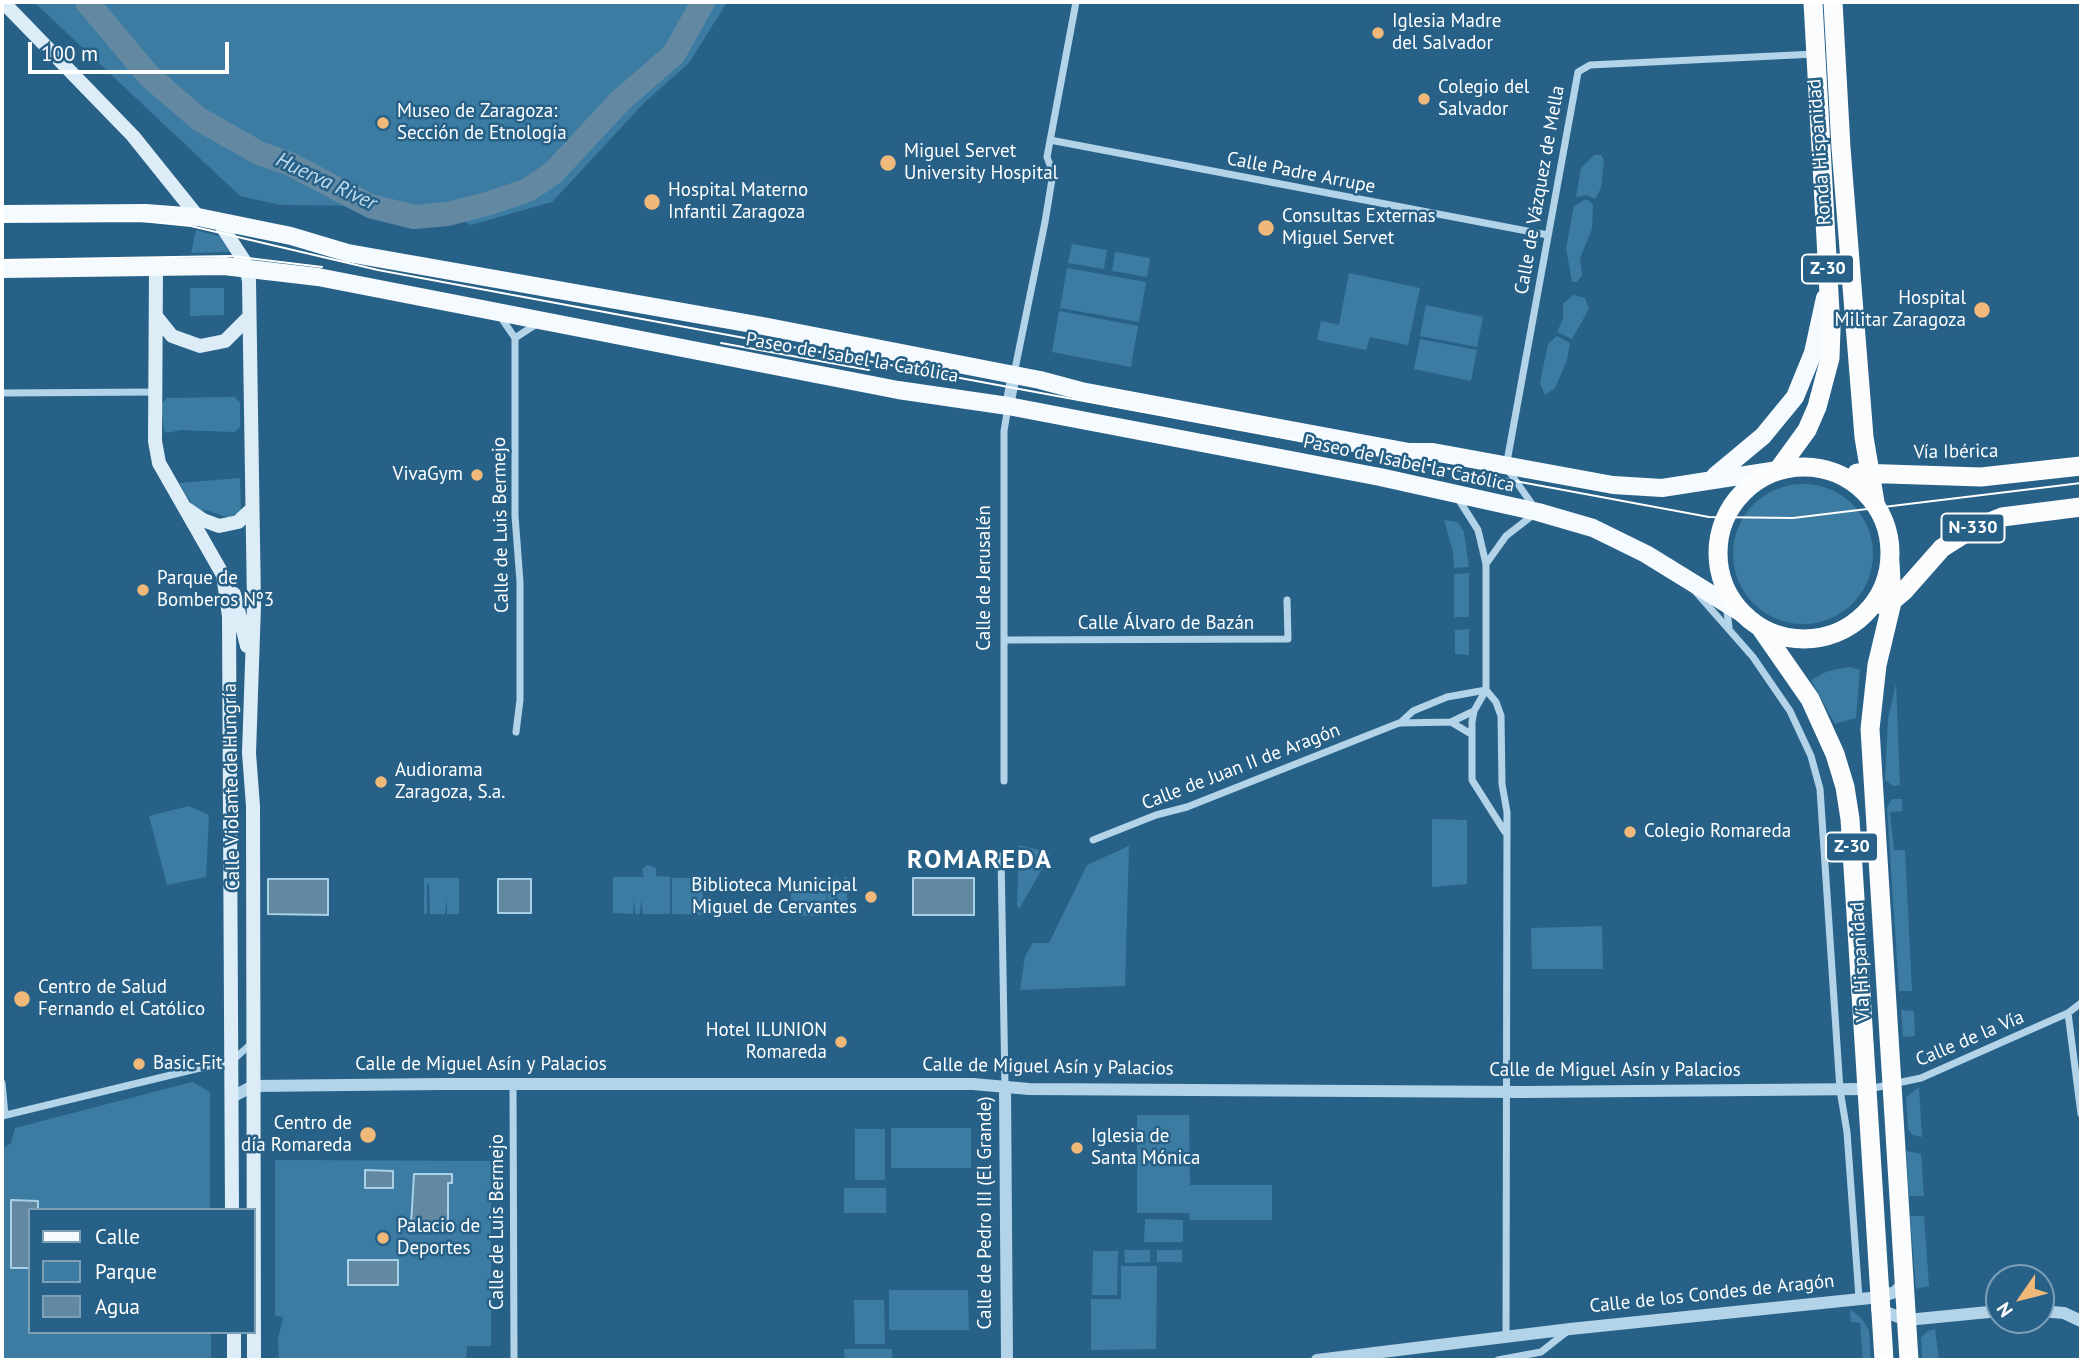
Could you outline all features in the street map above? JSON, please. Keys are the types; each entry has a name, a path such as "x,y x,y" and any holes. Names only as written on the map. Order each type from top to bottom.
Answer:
{"highway":[{"name":"Ronda Hispanidad","path":"1778,470 1807,430 1823,391 1830,349 1829,278 1813,2"},
{"name":"Ronda Hispanidad","path":"1833,2 1841,148 1870,474 1877,506"},
{"name":"Vía Ibérica","path":"1832,471 1981,477 2081,466"},
{"path":"1856,621 1875,602 1890,562 1886,526 1877,506 1862,489 1832,471 1800,467 1778,470 1742,493 1725,518 1718,553 1723,581 1753,621 1787,637 1816,638 1837,632 1892,602"},
{"name":"N-330","path":"1892,602 1936,554 1972,528 2002,517 2081,507"},
{"name":"Vía Hispanidad","path":"1890,562 1892,602 1877,665 1870,729 1909,1360"},
{"name":"Vía Hispanidad","path":"1753,621 1810,699 1835,754 1845,787 1850,819 1885,1360"}],"main road":[{"path":"3,2 133,136 198,218"},
{"name":"Paseo de Isabel la Católica","path":"2,214 146,213 198,218 291,236 348,253 763,326 1014,375 1081,391 1506,467 1634,487 1676,486 1778,470"},
{"path":"219,222 248,269"},
{"name":"Paseo de Isabel la Católica","path":"2,269 224,266 318,277 898,390 1008,406 1454,494 1538,512 1607,535 1753,621"},
{"name":"Calle Violante de Hungría","path":"156,268 155,441 159,463 183,510 223,575 230,650 232,1208"},
{"name":"Calle Violante de Hungría","path":"248,269 252,509 249,753 253,806 253,1208"},
{"path":"1710,479 1763,436 1796,397 1813,353 1829,278"},
{"path":"155,314 172,336 200,346 225,341 249,317"},
{"path":"183,510 219,526 238,522 252,509"},
{"path":"223,575 235,597 251,657"},
{"path":"234,1334 234,1360"},
{"name":"Calle Violante de Hungría","path":"254,1334 254,1360"}],"street":[{"path":"1014,375 1045,222 1053,173 1047,157 1076,2"},
{"name":"Calle de Vázquez de Mella","path":"1506,467 1576,74 1583,67 1815,54"},
{"name":"Calle Padre Arrupe","path":"1050,140 1548,234"},
{"path":"494,310 515,338 541,321"},
{"name":"Calle de Luis Bermejo","path":"515,338 519,712 516,732"},
{"name":"Calle de Jerusalén","path":"1004,781 1004,431 1014,375"},
{"path":"2,393 155,392"},
{"name":"Paseo de Isabel la Católica","path":"1506,467 1538,512"},
{"path":"1454,494 1478,530 1486,564 1486,691 1474,711 1471,734 1473,784 1505,832"},
{"path":"1486,564 1506,536 1538,512"},
{"name":"Vía Hispanidad","path":"1723,581 1729,627"},
{"name":"Vía Hispanidad","path":"1688,582 1729,627 1790,711 1816,771 1824,815 1840,1090 1847,1132 1858,1298"},
{"name":"Calle Álvaro de Bazán","path":"1005,640 1288,639 1287,600"},
{"path":"1486,691 1498,706 1502,720 1503,784 1507,812 1506,1337"},
{"name":"Calle de Juan II de Aragón","path":"1093,840 1187,807 1399,723 1413,711 1447,697 1486,691"},
{"name":"Calle de Juan II de Aragón","path":"1399,723 1451,722 1474,711"},
{"path":"1451,722 1471,734"},
{"name":"Calle de Pedro III (El Grande)","path":"1001,856 1007,1360"},
{"name":"Calle de la Vía","path":"1867,1089 1891,1087 1922,1078 2068,1013 2081,1003"},
{"path":"2068,1013 2081,1114"},
{"path":"2,1083 3,1115 233,1060 253,1042"},
{"name":"Calle de Luis Bermejo","path":"513,1084 514,1360"},
{"name":"Calle de Miguel Asín y Palacios","path":"232,1097 253,1086 513,1084 1505,1091 1867,1089"},
{"path":"1880,1304 1905,1282"},
{"name":"Calle de los Condes de Aragón","path":"1317,1360 1858,1298 1880,1304 1907,1321"},
{"path":"2055,1312 2081,1321"},
{"path":"1907,1321 1985,1313"},
{"name":"Calle de los Condes de Aragón","path":"1498,1360 1541,1352 1570,1329"}],"green space":[{"path":"34,2 727,2 689,63 644,103 552,202 471,225 447,214 414,217 370,206 280,205 240,196"},
{"path":"1594,155 1601,155 1604,160 1601,188 1595,199 1586,195 1576,197 1581,168"},
{"path":"1586,199 1593,204 1592,229 1580,258 1582,275 1577,282 1572,282 1566,248 1574,206"},
{"path":"196,230 219,236 230,252 191,253"},
{"path":"1072,244 1107,250 1104,269 1068,263"},
{"path":"1115,252 1150,258 1147,277 1112,271"},
{"path":"1067,268 1146,282 1139,322 1060,308"},
{"path":"1349,273 1420,288 1408,345 1370,337 1366,350 1317,340 1321,321 1339,325"},
{"path":"190,288 224,288 224,315 190,316"},
{"path":"1573,295 1585,298 1589,309 1572,339 1557,332 1563,319 1563,304"},
{"path":"1426,305 1483,317 1477,347 1420,336"},
{"path":"1059,311 1138,326 1131,367 1052,352"},
{"path":"1557,336 1570,343 1567,360 1555,388 1545,395 1540,383 1548,344"},
{"path":"1420,339 1477,350 1471,381 1414,369"},
{"path":"235,397 240,403 240,427 235,432 181,430 167,433 164,430 161,404 167,398"},
{"path":"240,478 241,511 229,518 206,510 196,511 179,483"},
{"path":"1803,484 1830,489 1852,505 1868,527 1873,554 1868,581 1852,603 1830,619 1803,624 1776,619 1754,603 1738,581 1733,554 1738,527 1754,505 1776,489"},
{"path":"1444,520 1458,522 1464,532 1469,567 1454,568 1453,552"},
{"path":"1469,573 1469,617 1454,617 1454,574"},
{"path":"1469,629 1469,655 1455,654 1455,630"},
{"path":"1850,667 1860,670 1856,718 1835,724 1811,680 1828,671"},
{"path":"1896,684 1900,785 1893,786 1885,780 1888,719"},
{"path":"1892,799 1902,799 1902,811 1890,812 1894,850 1905,850 1912,991 1899,991 1887,808"},
{"path":"189,806 209,815 206,877 167,885 149,816"},
{"path":"1432,819 1467,820 1467,884 1432,887"},
{"path":"1019,845 1050,855 1019,909 1017,905"},
{"path":"1129,846 1125,986 1020,990 1025,956 1033,943 1049,943 1087,865"},
{"path":"647,865 656,868 656,876 670,877 670,914 643,914 641,900 640,914 635,914 634,897 633,914 613,913 613,877 644,877 642,870"},
{"path":"844,877 847,877 847,915 828,914 827,885 826,915 799,916 798,898 797,914 791,914 791,879 813,879 813,894 818,894 818,878 838,878 838,886 843,887"},
{"path":"424,878 459,878 459,914 447,914 447,899 445,914 430,914 429,884 427,914 424,914"},
{"path":"672,878 703,878 703,915 672,914"},
{"path":"1602,926 1603,969 1532,969 1531,928"},
{"path":"1901,1010 1914,1011 1915,1036 1903,1037"},
{"path":"192,1082 210,1092 210,1208 28,1208 28,1334 211,1334 211,1360 2,1360 2,1149 11,1143 15,1128"},
{"path":"1919,1087 1922,1137 1913,1135 1908,1129 1906,1097"},
{"path":"1137,1115 1189,1115 1190,1185 1272,1185 1272,1220 1190,1220 1189,1213 1137,1213"},
{"path":"891,1128 971,1128 971,1168 891,1168"},
{"path":"855,1129 885,1129 885,1180 855,1180"},
{"path":"1906,1151 1921,1154 1924,1196 1909,1196"},
{"name":"Palacio de Deportes","path":"275,1160 491,1161 491,1346 467,1346 466,1360 279,1360 278,1340 283,1317 275,1316"},
{"path":"844,1188 886,1188 886,1213 844,1213"},
{"path":"1910,1216 1924,1216 1929,1286 1916,1289"},
{"path":"1145,1219 1183,1220 1183,1242 1144,1242"},
{"path":"1124,1250 1150,1250 1150,1262 1125,1263"},
{"path":"1157,1250 1182,1250 1182,1262 1157,1262"},
{"path":"1093,1251 1118,1251 1117,1295 1092,1295"},
{"path":"1121,1266 1157,1266 1156,1349 1091,1350 1091,1299 1121,1299"},
{"path":"889,1290 968,1290 969,1330 889,1330"},
{"path":"854,1300 884,1300 885,1344 855,1344"},
{"path":"1850,1309 1862,1319 1869,1330 1871,1360 1863,1360 1860,1323 1851,1322"},
{"path":"1935,1329 1939,1360 1922,1358 1921,1338 1928,1331"},
{"path":"844,1349 892,1349 892,1360 845,1360"}],"water":[{"path":"913,878 974,878 974,915 913,915"},
{"path":"268,879 328,879 328,915 268,914"},
{"path":"498,879 531,879 531,913 498,913"},
{"path":"365,1170 393,1171 393,1188 365,1188"},
{"path":"414,1174 452,1174 452,1183 448,1183 448,1226 411,1225"},
{"path":"11,1200 38,1201 38,1208 28,1208 28,1268 11,1268"},
{"path":"348,1260 398,1260 398,1285 348,1285"}],"waterway":[{"name":"Huerva River","path":"87,2 149,76 199,119 259,153 290,164 370,206 414,217 448,214 490,203 528,190 553,173 620,101 674,54 703,2"}],"tram line":[{"path":"2,221 141,221 191,226 378,270 1709,517 1793,518 2081,483"},
{"path":"2,260 231,256 322,267"},
{"path":"721,343 869,370"}],"place":[{"name":"Iglesia Madre del Salvador","path":"1378,33"},
{"name":"Colegio del Salvador","path":"1424,99"},
{"name":"Museo de Zaragoza: Sección de Etnología","path":"383,123"},
{"name":"Miguel Servet University Hospital","path":"888,163"},
{"name":"Hospital Materno Infantil Zaragoza","path":"652,202"},
{"name":"Consultas Externas Miguel Servet","path":"1266,228"},
{"name":"Hospital Militar Zaragoza","path":"1982,310"},
{"name":"VivaGym","path":"477,475"},
{"name":"Parque de Bomberos Nº3","path":"143,590"},
{"name":"Audiorama Zaragoza, S.a.","path":"381,782"},
{"name":"Colegio Romareda","path":"1630,832"},
{"name":"Biblioteca Municipal Miguel de Cervantes","path":"871,897"},
{"name":"Centro de Salud Fernando el Católico","path":"22,999"},
{"name":"Hotel ILUNION Romareda","path":"841,1042"},
{"name":"Basic-Fit","path":"139,1064"},
{"name":"Centro de día Romareda","path":"368,1135"},
{"name":"Iglesia de Santa Mónica","path":"1077,1148"},
{"name":"Palacio de Deportes","path":"383,1238"}],"district":[{"name":"ROMAREDA","path":"980,861"}]}
